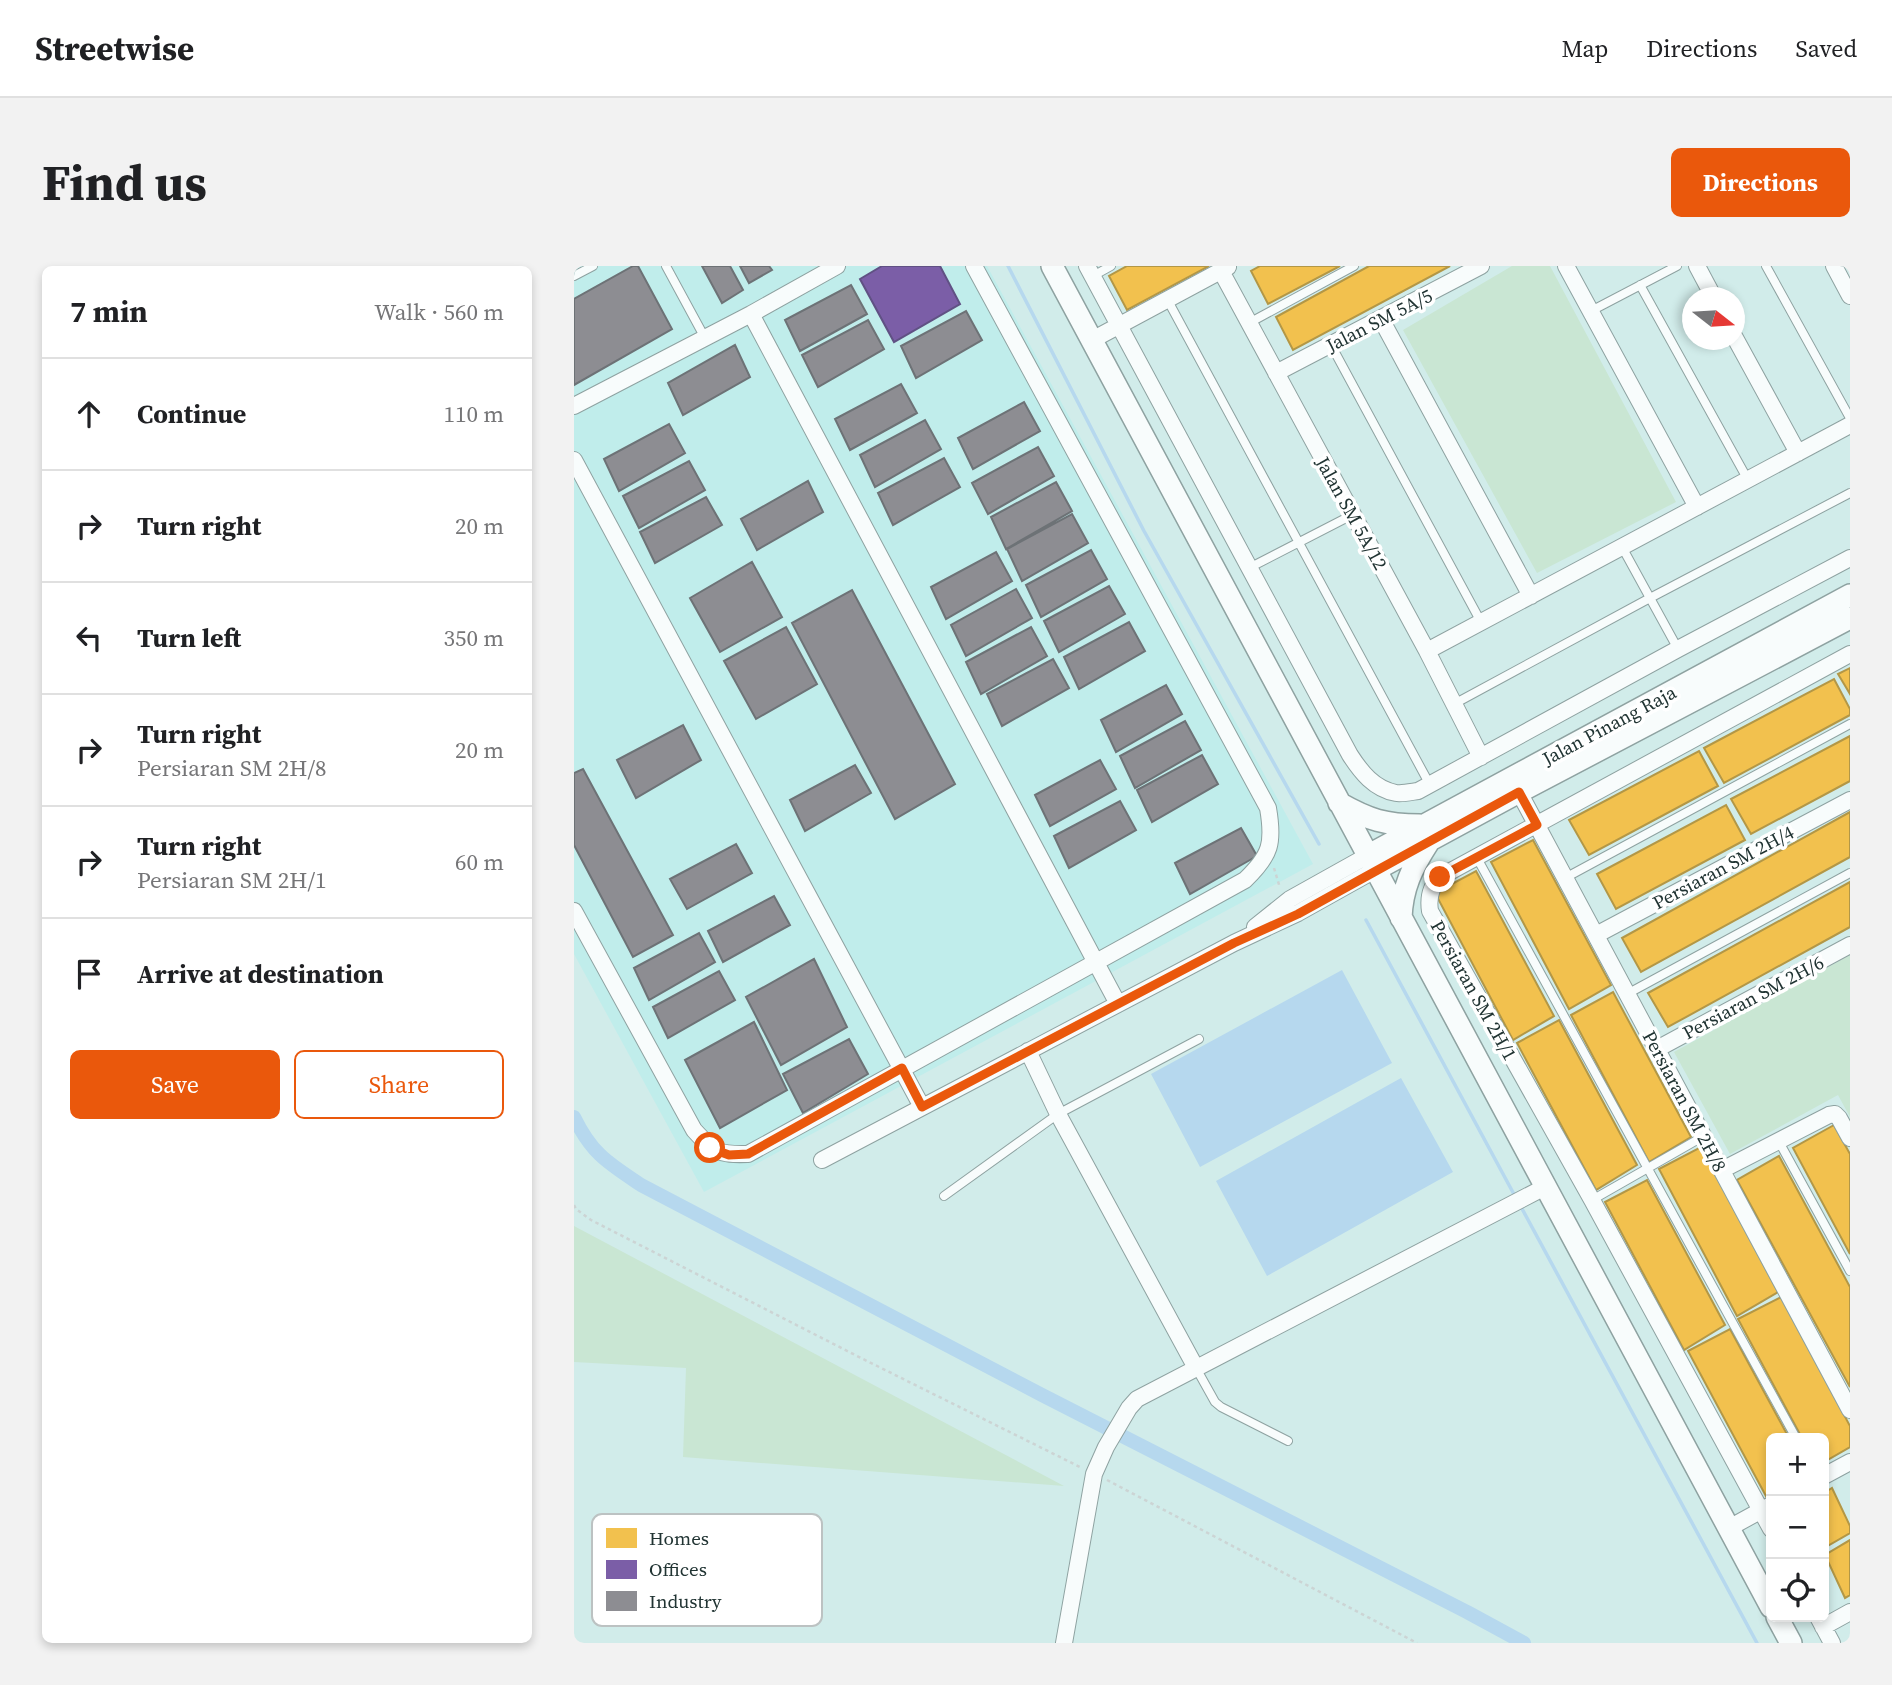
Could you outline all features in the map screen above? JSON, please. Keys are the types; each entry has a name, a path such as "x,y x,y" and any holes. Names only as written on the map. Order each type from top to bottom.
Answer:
{"street":[{"path":"574,406 837,266"},
{"path":"574,911 694,1130 710,1148 729,1155 748,1154 1245,880 1258,867 1268,851 1271,830 1268,808 974,266"},
{"path":"1052,266 1766,1597"},
{"path":"1566,266 1697,506"},
{"path":"1697,266 1708,287"},
{"path":"1833,266 1850,296"},
{"name":"Jalan SM 5A/5","path":"1276,373 1475,267"},
{"path":"1092,340 1225,268"},
{"name":"Jalan SM 5A/12","path":"1225,268 1249,323 1427,651 1480,757"},
{"path":"1089,271 1350,755 1362,773 1376,785 1396,793 1418,792 1850,558"},
{"path":"751,314 1118,1004"},
{"path":"1381,319 1531,596"},
{"path":"1742,350 1798,453"},
{"path":"1427,651 1850,425"},
{"path":"574,460 922,1107"},
{"name":"Jalan Pinang Raja","path":"1371,863 1850,595"},
{"path":"1339,803 1375,821 1427,833 1519,792 1850,618"},
{"name":"Persiaran SM 2H/1","path":"1766,1508 1430,911 1429,903 1435,882 1440,877 1850,654"},
{"name":"Persiaran SM 2H/8","path":"1519,792 1850,1410"},
{"name":"Persiaran SM 2H/4","path":"1596,935 1850,800"},
{"path":"1401,918 1402,897 1427,833"},
{"path":"1234,943 1285,903 1371,863"},
{"path":"822,1160 1234,943 1298,914 1371,863"},
{"name":"Persiaran SM 2H/6","path":"1657,1049 1850,945"},
{"path":"1028,1051 1058,1114 1196,1368"},
{"path":"1722,1170 1829,1115 1835,1114 1839,1118 1850,1138"},
{"path":"1064,1643 1094,1474 1106,1447 1137,1399 1545,1187"},
{"path":"1829,1473 1850,1462"},
{"path":"1729,1528 1766,1508"},
{"path":"1829,1619 1850,1612"},
{"path":"1780,1622 1791,1643"},
{"path":"1820,1622 1832,1643"}],"lane":[{"path":"574,276 593,266"},
{"path":"666,266 705,338"},
{"path":"1089,271 1111,266"},
{"path":"1249,323 1354,266"},
{"path":"1591,312 1676,266"},
{"path":"1766,266 1850,418"},
{"path":"1640,285 1748,480"},
{"path":"1167,299 1430,785"},
{"path":"1331,345 1481,622"},
{"path":"1454,704 1850,493"},
{"path":"1249,568 1352,514"},
{"path":"1622,547 1678,649"},
{"path":"1565,878 1850,724"},
{"path":"1477,858 1793,1433"},
{"path":"1627,994 1850,873"},
{"path":"944,1196 1058,1114 1199,1040"},
{"path":"1592,1200 1704,1136"},
{"path":"1778,1140 1850,1271"},
{"path":"1196,1368 1215,1402 1221,1407 1288,1441"}],"path":[{"path":"1268,851 1285,903"},
{"path":"574,1205 591,1220 1094,1474 1417,1643"}],"shaded area":[{"path":"574,266 987,266 1313,864 704,1192 574,954"},
{"path":"1342,970 1392,1063 1200,1167 1151,1074"},
{"path":"1401,1078 1453,1172 1267,1276 1216,1181"}],"green space":[{"path":"1512,266 1550,266 1676,502 1537,573 1403,330"},
{"path":"1850,955 1850,1117 1838,1095 1730,1154 1674,1052"},
{"path":"574,1226 1064,1486 683,1457 686,1368 574,1362"}],"building: Homes":[{"path":"1127,266 1209,266 1127,310 1109,276"},
{"path":"1260,266 1340,266 1268,304 1251,271"},
{"path":"1369,266 1450,266 1293,350 1276,317"},
{"path":"1850,668 1850,694 1838,674"},
{"path":"1834,679 1850,709 1850,715 1724,783 1704,748"},
{"path":"1850,736 1850,781 1751,834 1731,799"},
{"path":"1699,751 1718,786 1589,855 1569,820"},
{"path":"1726,805 1745,840 1616,909 1597,874"},
{"path":"1850,812 1850,857 1641,972 1622,938"},
{"path":"1533,840 1611,985 1569,1009 1491,862"},
{"path":"1476,871 1554,1016 1513,1040 1435,893"},
{"path":"1850,882 1850,927 1668,1027 1648,993"},
{"path":"1613,992 1691,1137 1649,1162 1571,1015"},
{"path":"1559,1020 1637,1165 1596,1190 1517,1043"},
{"path":"1834,1125 1850,1154 1850,1254 1793,1148"},
{"path":"1701,1147 1778,1292 1737,1316 1659,1169"},
{"path":"1779,1156 1850,1287 1850,1387 1737,1180"},
{"path":"1647,1180 1725,1325 1684,1350 1605,1202"},
{"path":"1781,1297 1850,1426 1850,1447 1829,1459 1829,1433 1799,1433 1738,1319"},
{"path":"1730,1329 1786,1433 1766,1433 1766,1496 1688,1351"},
{"path":"1832,1488 1850,1526 1850,1533 1829,1545 1829,1496 1829,1490"},
{"path":"1850,1540 1850,1595 1845,1598 1829,1564 1829,1553"}],"building: Offices":[{"path":"882,266 940,266 960,304 894,342 860,279"}],"building: Industry":[{"path":"633,266 638,266 672,329 574,385 574,299"},
{"path":"702,266 730,266 743,290 722,303"},
{"path":"740,266 769,266 772,270 749,283"},
{"path":"851,285 867,314 800,351 785,320"},
{"path":"966,311 982,340 916,378 901,346"},
{"path":"868,320 884,349 818,387 802,355"},
{"path":"735,345 750,377 683,415 668,383"},
{"path":"901,384 917,413 850,450 835,419"},
{"path":"1024,402 1040,431 973,469 958,438"},
{"path":"925,420 941,449 875,487 860,455"},
{"path":"669,424 685,453 619,491 604,459"},
{"path":"1038,447 1054,476 988,514 972,483"},
{"path":"944,458 960,487 893,525 878,493"},
{"path":"689,461 705,490 639,528 623,496"},
{"path":"808,481 823,512 757,550 741,519"},
{"path":"1056,482 1072,511 1006,549 991,517"},
{"path":"706,497 722,525 655,563 640,532"},
{"path":"1072,514 1088,543 1022,581 1007,549"},
{"path":"1091,550 1107,579 1041,617 1026,585"},
{"path":"996,552 1012,581 946,619 931,587"},
{"path":"752,562 782,617 720,652 690,598"},
{"path":"1109,586 1125,614 1059,652 1044,621"},
{"path":"1016,589 1032,618 966,656 951,625"},
{"path":"852,590 955,784 895,819 792,623"},
{"path":"1129,622 1145,651 1079,689 1064,657"},
{"path":"786,627 817,684 756,719 724,661"},
{"path":"1031,627 1047,656 981,694 966,662"},
{"path":"1053,659 1069,688 1002,726 987,694"},
{"path":"1166,685 1182,714 1116,752 1101,720"},
{"path":"1185,721 1201,750 1135,788 1120,756"},
{"path":"683,725 701,760 636,798 617,760"},
{"path":"1202,755 1218,784 1152,822 1137,790"},
{"path":"1100,760 1116,789 1050,826 1035,795"},
{"path":"855,765 871,793 805,831 790,800"},
{"path":"583,769 673,935 633,957 574,845 574,773"},
{"path":"1120,801 1136,830 1069,868 1054,836"},
{"path":"1241,828 1257,856 1190,894 1175,863"},
{"path":"736,844 752,873 687,909 670,879"},
{"path":"774,896 790,925 723,962 708,931"},
{"path":"699,933 715,962 649,1000 634,968"},
{"path":"814,959 847,1027 781,1065 746,997"},
{"path":"719,971 735,1000 668,1038 653,1007"},
{"path":"754,1022 787,1090 720,1128 685,1060"},
{"path":"849,1039 868,1074 803,1113 783,1074"}],"waterway":[{"path":"1008,266 1144,531 1319,844"},
{"path":"1366,920 1516,1198"},
{"path":"574,1117 594,1149 641,1185 1524,1643"},
{"path":"1520,1205 1757,1643"}],"route":[{"path":"710,1148 729,1155 748,1154 902,1068 922,1107 1234,943 1298,914 1519,792 1537,825 1440,877"}]}
